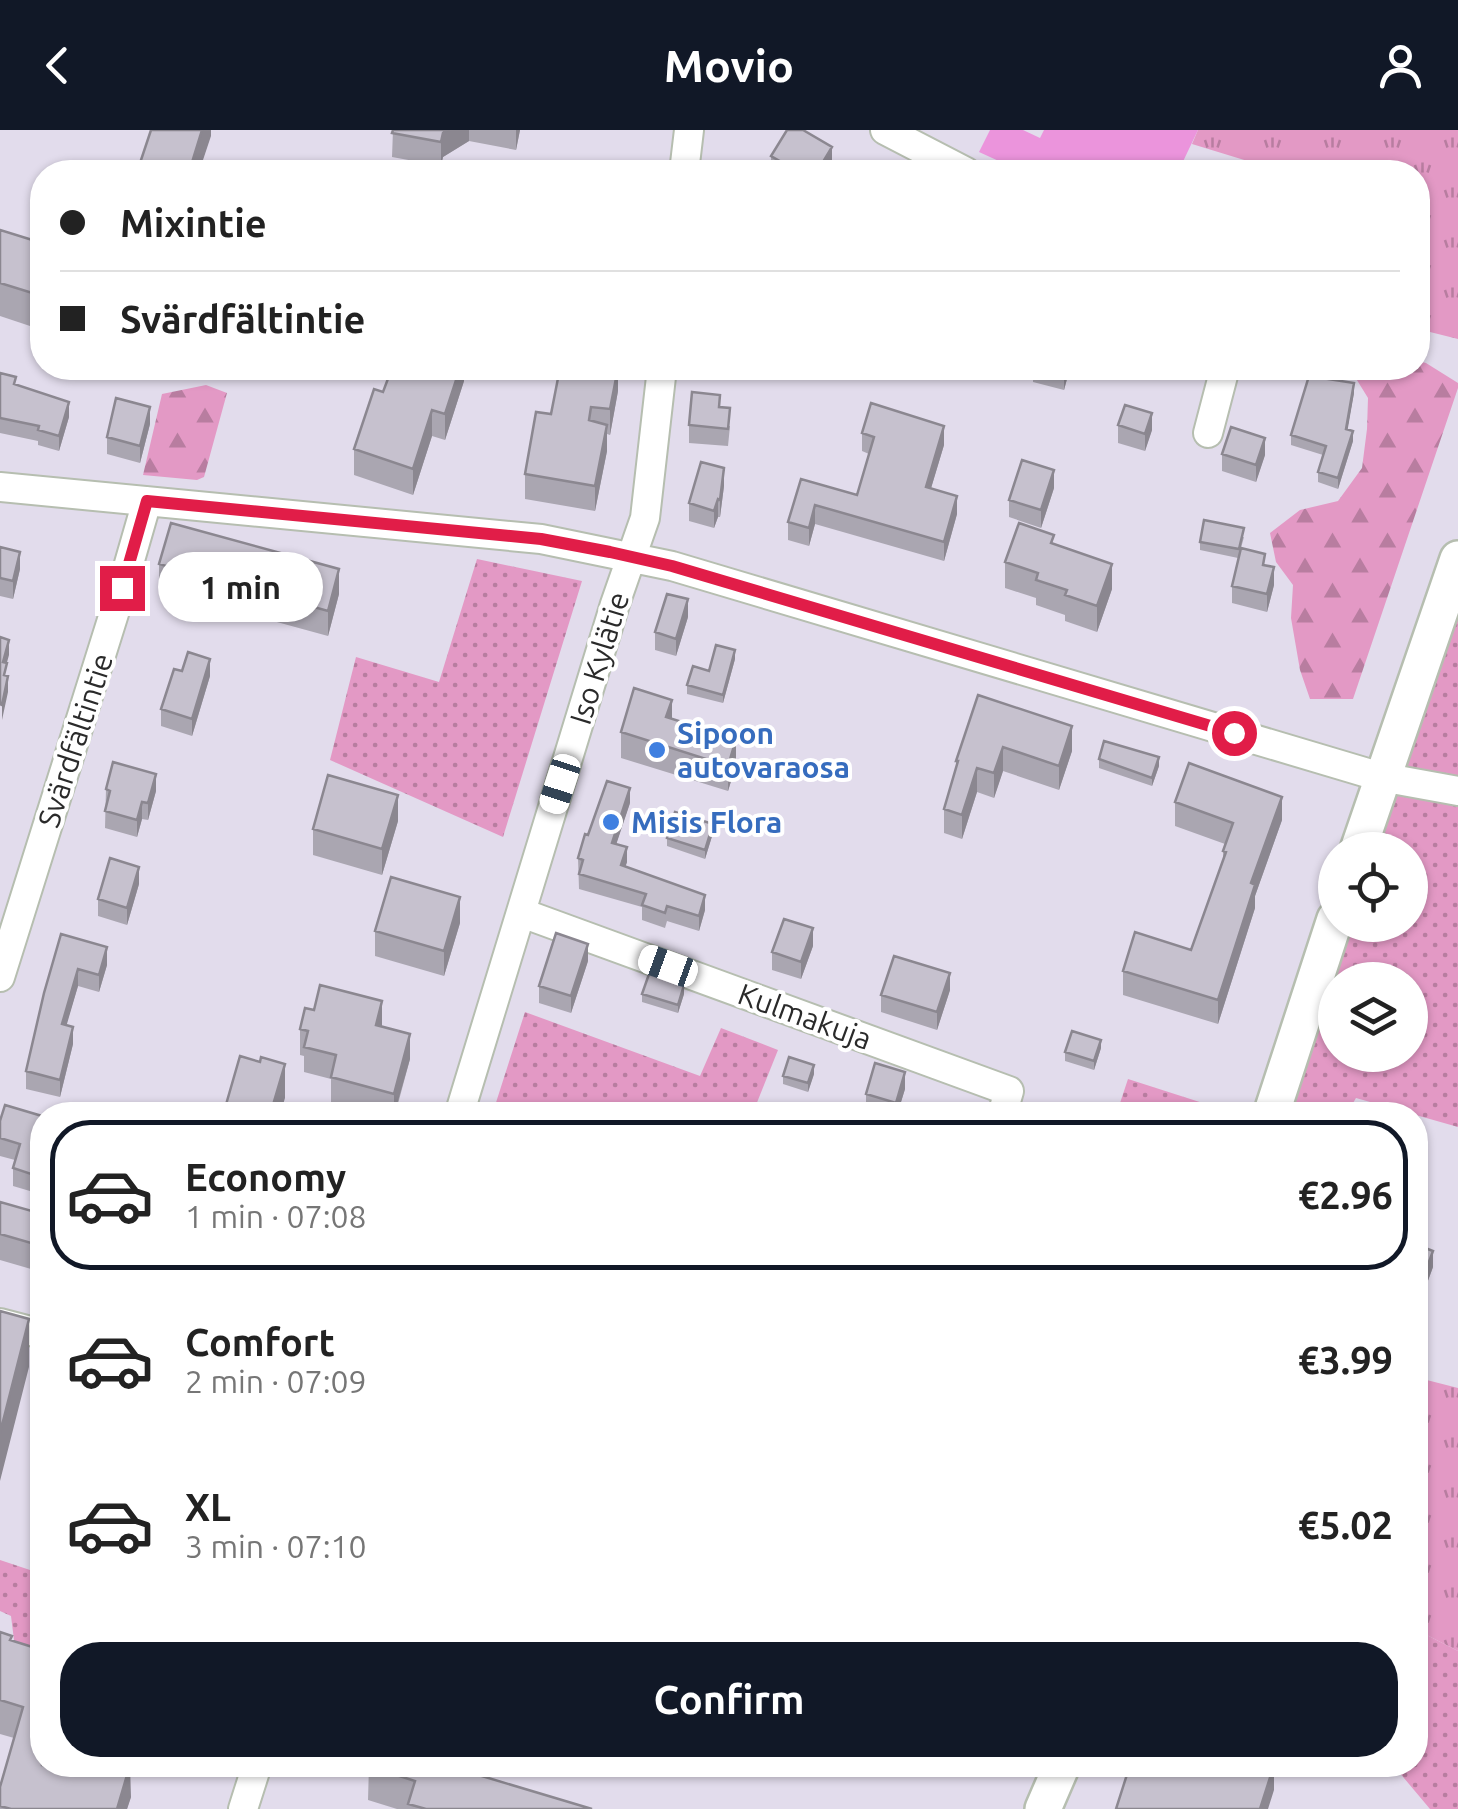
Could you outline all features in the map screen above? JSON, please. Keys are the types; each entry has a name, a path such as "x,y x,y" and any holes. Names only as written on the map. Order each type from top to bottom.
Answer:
{"street":[{"path":"685,160 689,130"},
{"path":"885,130 943,160"},
{"name":"Iso Kylätie","path":"463,1102 615,604 645,518 661,380"},
{"path":"1208,433 1223,380"},
{"path":"0,487 541,539 632,557 1382,777 1458,791"},
{"name":"Svärdfältintie","path":"0,977 147,501"},
{"path":"1364,832 1458,559"},
{"name":"Kulmakuja","path":"522,913 1009,1092 1006,1102"},
{"path":"1275,1102 1327,942"},
{"path":"0,1323 30,1331"},
{"path":"243,1809 253,1777"},
{"path":"1043,1809 1058,1777"},
{"path":"1055,1809 1062,1777"}],"green space":[{"path":"1198,130 1458,130 1458,339 1430,332 1430,160 1244,160 1192,144"},
{"path":"1430,366 1458,383 1353,699 1310,699 1300,670 1291,618 1293,585 1276,562 1270,533 1300,510 1338,501 1362,468 1368,398 1357,380 1430,380"},
{"path":"206,385 227,393 204,477 197,480 143,475 162,394"},
{"path":"477,559 582,581 503,837 330,760 356,657 439,682"},
{"path":"1458,559 1458,1127 1428,1118 1428,1102 1370,1102 1356,1098 1354,1102 1275,1102 1318,975 1318,1072 1428,1072 1428,962 1323,962 1329,942 1428,942 1428,832 1365,832"},
{"path":"525,1012 700,1076 721,1028 778,1050 757,1102 496,1102"},
{"path":"1128,1079 1200,1102 1120,1102"},
{"path":"1428,1380 1458,1388 1458,1651 1428,1636"},
{"path":"0,1560 30,1570 30,1662 16,1656 11,1616 0,1611"},
{"path":"1428,1636 1458,1651 1458,1809 1430,1809 1403,1777 1428,1777"}],"shaded area":[{"path":"990,130 1023,130 1040,138 1044,130 1198,130 1184,160 997,160 979,152"}],"building":[{"path":"151,130 202,130 193,160 141,160"},
{"path":"447,130 441,142 392,133"},
{"path":"787,130 803,130 832,147 824,160 778,160 771,156"},
{"path":"0,230 30,239 30,292 0,283"},
{"path":"0,373 16,377 14,384 69,402 59,436 38,430 39,426 0,418"},
{"path":"388,380 456,380 445,414 432,410 413,469 354,449 374,389 383,392"},
{"path":"558,380 616,380 610,409 591,407 589,420 607,425 595,486 525,474 536,412 551,414"},
{"path":"1308,380 1354,383 1346,429 1353,431 1338,478 1318,472 1326,446 1291,435"},
{"path":"692,392 720,395 719,407 730,408 728,429 689,425"},
{"path":"116,398 150,407 140,446 107,437"},
{"path":"871,403 944,426 926,487 957,496 944,542 815,505 809,528 788,522 801,479 857,495 874,437 862,433"},
{"path":"1125,405 1152,413 1145,434 1118,425"},
{"path":"1231,427 1265,438 1256,465 1222,454"},
{"path":"1022,460 1054,470 1041,510 1009,500"},
{"path":"701,462 724,468 720,500 714,511 689,503"},
{"path":"1204,520 1244,528 1239,549 1200,542"},
{"path":"171,523 339,569 328,611 159,564"},
{"path":"1019,523 1054,535 1051,543 1112,564 1097,606 1036,580 1038,573 1005,562"},
{"path":"0,547 20,552 13,581 0,578"},
{"path":"1241,548 1265,554 1263,565 1274,567 1267,594 1232,586"},
{"path":"667,594 688,599 676,639 655,632"},
{"path":"0,637 9,640 3,662 7,663 4,675 8,676 2,705 0,704"},
{"path":"716,645 735,650 723,695 687,685 693,666 709,671"},
{"path":"188,652 210,659 192,719 161,709 174,669 182,671"},
{"path":"634,688 672,700 666,717 736,739 728,766 621,732"},
{"path":"978,695 1072,726 1059,766 1003,747 994,773 977,768 962,815 944,809"},
{"path":"1104,741 1159,757 1152,778 1099,759"},
{"path":"113,762 156,774 148,803 142,802 137,820 105,811"},
{"path":"1189,763 1282,797 1251,883 1255,885 1218,1000 1123,971 1135,932 1191,950 1226,852 1223,851 1233,823 1175,802"},
{"path":"328,775 398,795 382,849 313,829"},
{"path":"607,781 630,788 612,843 627,847 621,865 705,895 699,916 667,906 665,913 642,905 646,894 579,874 583,860 578,858 585,834 588,835"},
{"path":"675,812 713,824 705,850 667,838"},
{"path":"110,858 139,867 127,908 98,899"},
{"path":"391,877 460,897 444,951 375,931"},
{"path":"784,919 813,928 801,962 772,952"},
{"path":"556,933 588,944 571,996 539,986"},
{"path":"61,934 107,947 99,975 78,969 62,1024 73,1027 60,1080 26,1071"},
{"path":"894,956 950,973 937,1012 881,995"},
{"path":"649,974 684,985 678,1005 642,994"},
{"path":"320,985 382,1001 376,1025 410,1034 394,1094 331,1077 336,1055 304,1047 308,1031 300,1029 305,1008 314,1010"},
{"path":"1072,1031 1101,1040 1094,1061 1065,1052"},
{"path":"240,1056 285,1064 274,1102 227,1102"},
{"path":"789,1057 814,1065 808,1083 783,1076"},
{"path":"875,1063 905,1072 896,1102 866,1094"},
{"path":"5,1105 30,1112 30,1174 13,1168 20,1144 0,1138"},
{"path":"0,1202 30,1210 30,1243 0,1234"},
{"path":"0,1311 29,1319 0,1433"},
{"path":"0,1632 30,1646 30,1777 126,1777 117,1809 0,1806 0,1787 23,1707 0,1700"},
{"path":"402,1777 485,1777 592,1809 426,1809 408,1804 415,1781"},
{"path":"1126,1777 1270,1777 1260,1809 1116,1809"}],"place":[{"name":"Sipoon autovaraosa","path":"657,750"},
{"name":"Misis Flora","path":"611,822"}],"route":[{"path":"122,588 147,501 541,539 672,566 1234,733"}]}
